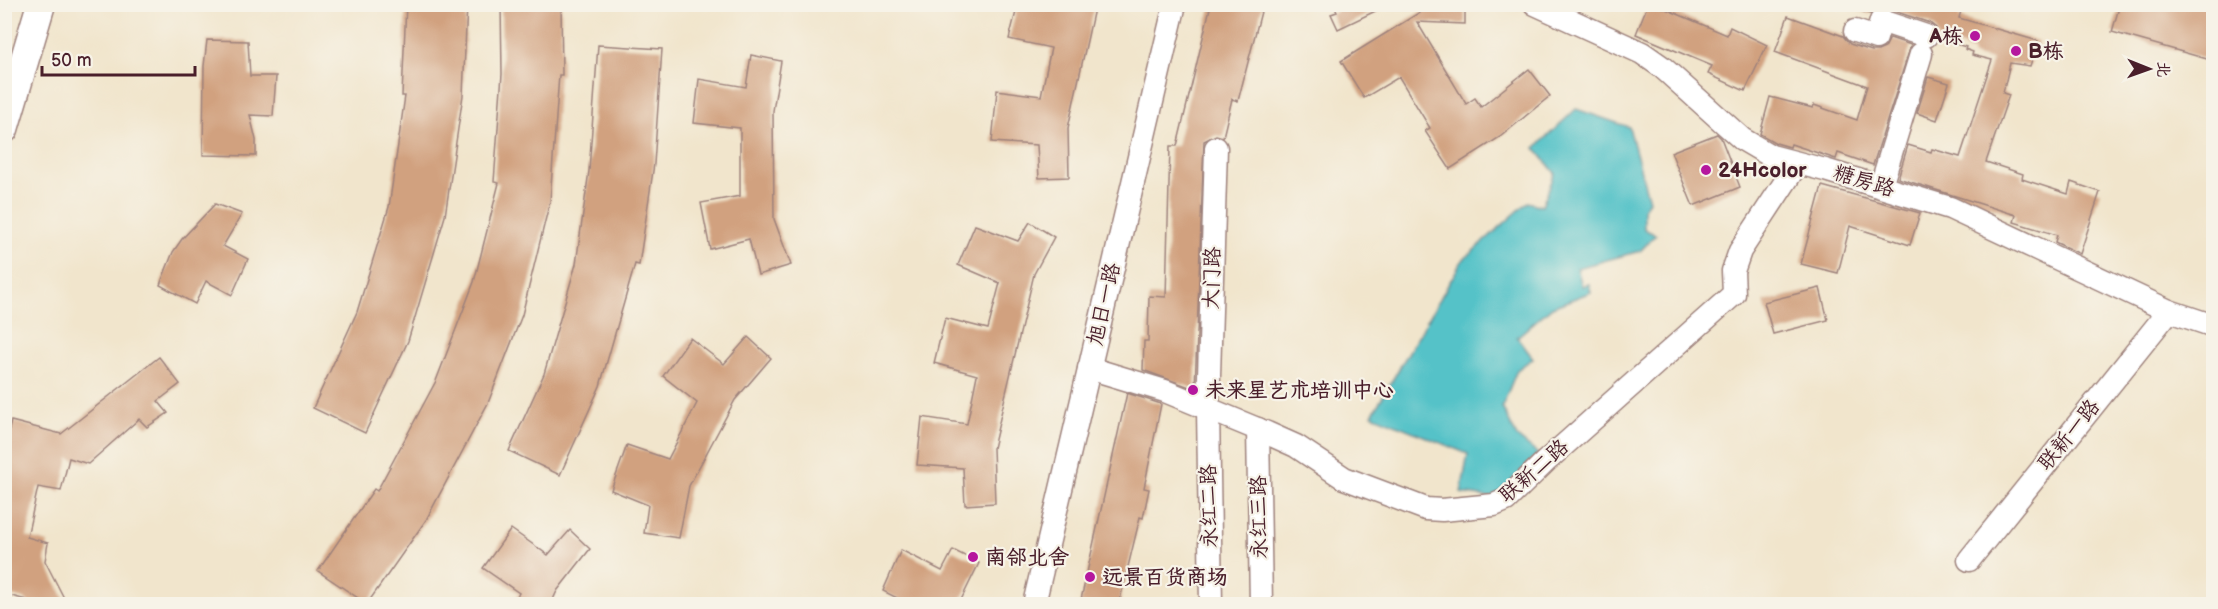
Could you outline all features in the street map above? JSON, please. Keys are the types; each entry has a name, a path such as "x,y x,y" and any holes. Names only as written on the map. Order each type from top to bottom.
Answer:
{"main road":[{"path":"4,129 41,4"}],"street":[{"name":"旭日一路","path":"1034,604 1175,4"},
{"name":"糖房路","path":"1535,4 1642,53 1662,67 1742,139 1771,156 1881,186 1950,208 2169,310 2214,326"},
{"path":"1855,31 1876,38 1881,21 1924,45 1881,186"},
{"name":"大门路","path":"1208,408 1216,148"},
{"name":"联新二路","path":"1089,368 1165,391 1208,408 1287,442 1344,478 1430,510 1504,502 1545,462 1734,294 1733,271 1740,251 1797,164"},
{"name":"联新一路","path":"1969,560 2169,310"},
{"name":"永红二路","path":"1208,408 1211,604"},
{"name":"永红三路","path":"1258,429 1261,604"}],"water":[{"path":"1576,109 1629,127 1649,201 1644,208 1644,229 1656,235 1640,251 1577,268 1582,286 1589,284 1591,292 1552,307 1517,337 1533,358 1517,370 1502,407 1517,437 1538,454 1494,498 1461,493 1468,454 1372,415 1462,261 1528,202 1542,206 1555,173 1535,148"}],"building":[{"path":"406,4 467,4 463,95 445,216 408,341 365,433 313,408 357,312 389,207 405,96 402,96"},
{"path":"501,4 561,4 562,75 559,75 550,201 522,315 488,403 426,520 367,604 318,571 374,489 377,491 436,381 474,282 499,183 494,182 502,74"},
{"path":"1018,4 1095,4 1068,128 1069,177 1039,178 1037,145 992,142 997,90 1041,96 1051,48 1009,39"},
{"path":"1211,4 1263,4 1238,101 1232,99 1223,137 1216,135 1204,141 1195,389 1143,370 1144,341 1148,341 1149,296 1166,297 1170,146 1177,146"},
{"path":"1333,4 1390,4 1338,29 1331,14 1337,12"},
{"path":"1433,4 1465,4 1465,24 1417,22 1466,104 1475,98 1481,107 1529,69 1550,96 1500,137 1450,169 1425,131 1430,128 1399,77 1364,98 1341,61"},
{"path":"1648,4 1654,4 1727,35 1730,27 1767,45 1745,91 1708,74 1712,66 1636,34"},
{"path":"1852,4 1963,4 1959,18 2038,41 2030,66 2010,63 2003,93 2009,95 1986,162 2023,174 2022,179 2068,194 2071,182 2100,192 2080,254 2055,242 2057,235 2014,222 2016,215 1898,178 1908,145 1960,157 1992,60 1972,55 1973,52 1965,49 1966,47 1939,39 1936,28 1930,23 1885,8 1878,8 1870,14 1852,8"},
{"path":"2120,4 2206,4 2214,7 2214,61 2112,32"},
{"path":"1788,16 1843,36 1850,44 1872,51 1885,48 1890,38 1911,45 1873,165 1838,153 1836,159 1791,144 1790,147 1776,143 1760,134 1770,97 1813,108 1814,105 1857,120 1867,86 1775,52"},
{"path":"207,40 248,41 250,76 276,76 273,116 250,115 256,140 256,156 203,155 204,66"},
{"path":"598,45 662,49 654,164 639,265 635,264 600,386 560,475 509,451 544,374 576,264 589,171"},
{"path":"751,55 781,61 773,111 774,219 791,265 758,275 749,239 710,249 701,203 740,196 740,128 694,123 699,79 746,87"},
{"path":"1928,77 1949,83 1937,120 1917,113"},
{"name":"24Hcolor","path":"1717,134 1721,138 1740,187 1693,206 1671,152"},
{"path":"1822,186 1920,213 1910,245 1850,226 1838,273 1801,264"},
{"path":"215,204 242,214 223,246 248,259 232,295 206,281 195,304 160,285 173,252"},
{"path":"1030,222 1054,237 1034,274 993,448 995,503 965,505 963,468 917,465 922,417 967,424 977,375 934,363 945,318 988,329 1000,283 958,265 975,225 1018,241"},
{"path":"1820,288 1828,320 1773,334 1764,302"},
{"path":"748,337 771,358 735,400 689,486 679,538 644,533 648,505 611,490 627,445 668,459 697,403 663,376 690,338 724,364"},
{"path":"159,357 180,384 158,401 168,413 147,427 139,419 88,464 69,458 61,491 38,487 27,537 48,543 45,561 67,604 29,604 26,600 4,594 4,450 11,421 61,434"},
{"path":"1127,393 1161,404 1144,488 1149,489 1143,518 1140,517 1119,604 1080,604"},
{"path":"511,529 548,555 570,530 590,549 557,591 551,604 513,604 519,593 483,568"},
{"path":"901,550 942,571 953,550 979,563 959,604 909,604 883,591"}],"place":[{"name":"A栋","path":"1975,36"},
{"name":"B栋","path":"2016,51"},
{"name":"24Hcolor","path":"1706,170"},
{"name":"未来星艺术培训中心","path":"1193,390"},
{"name":"南邻北舍","path":"973,557"},
{"name":"远景百货商场","path":"1090,577"}]}
